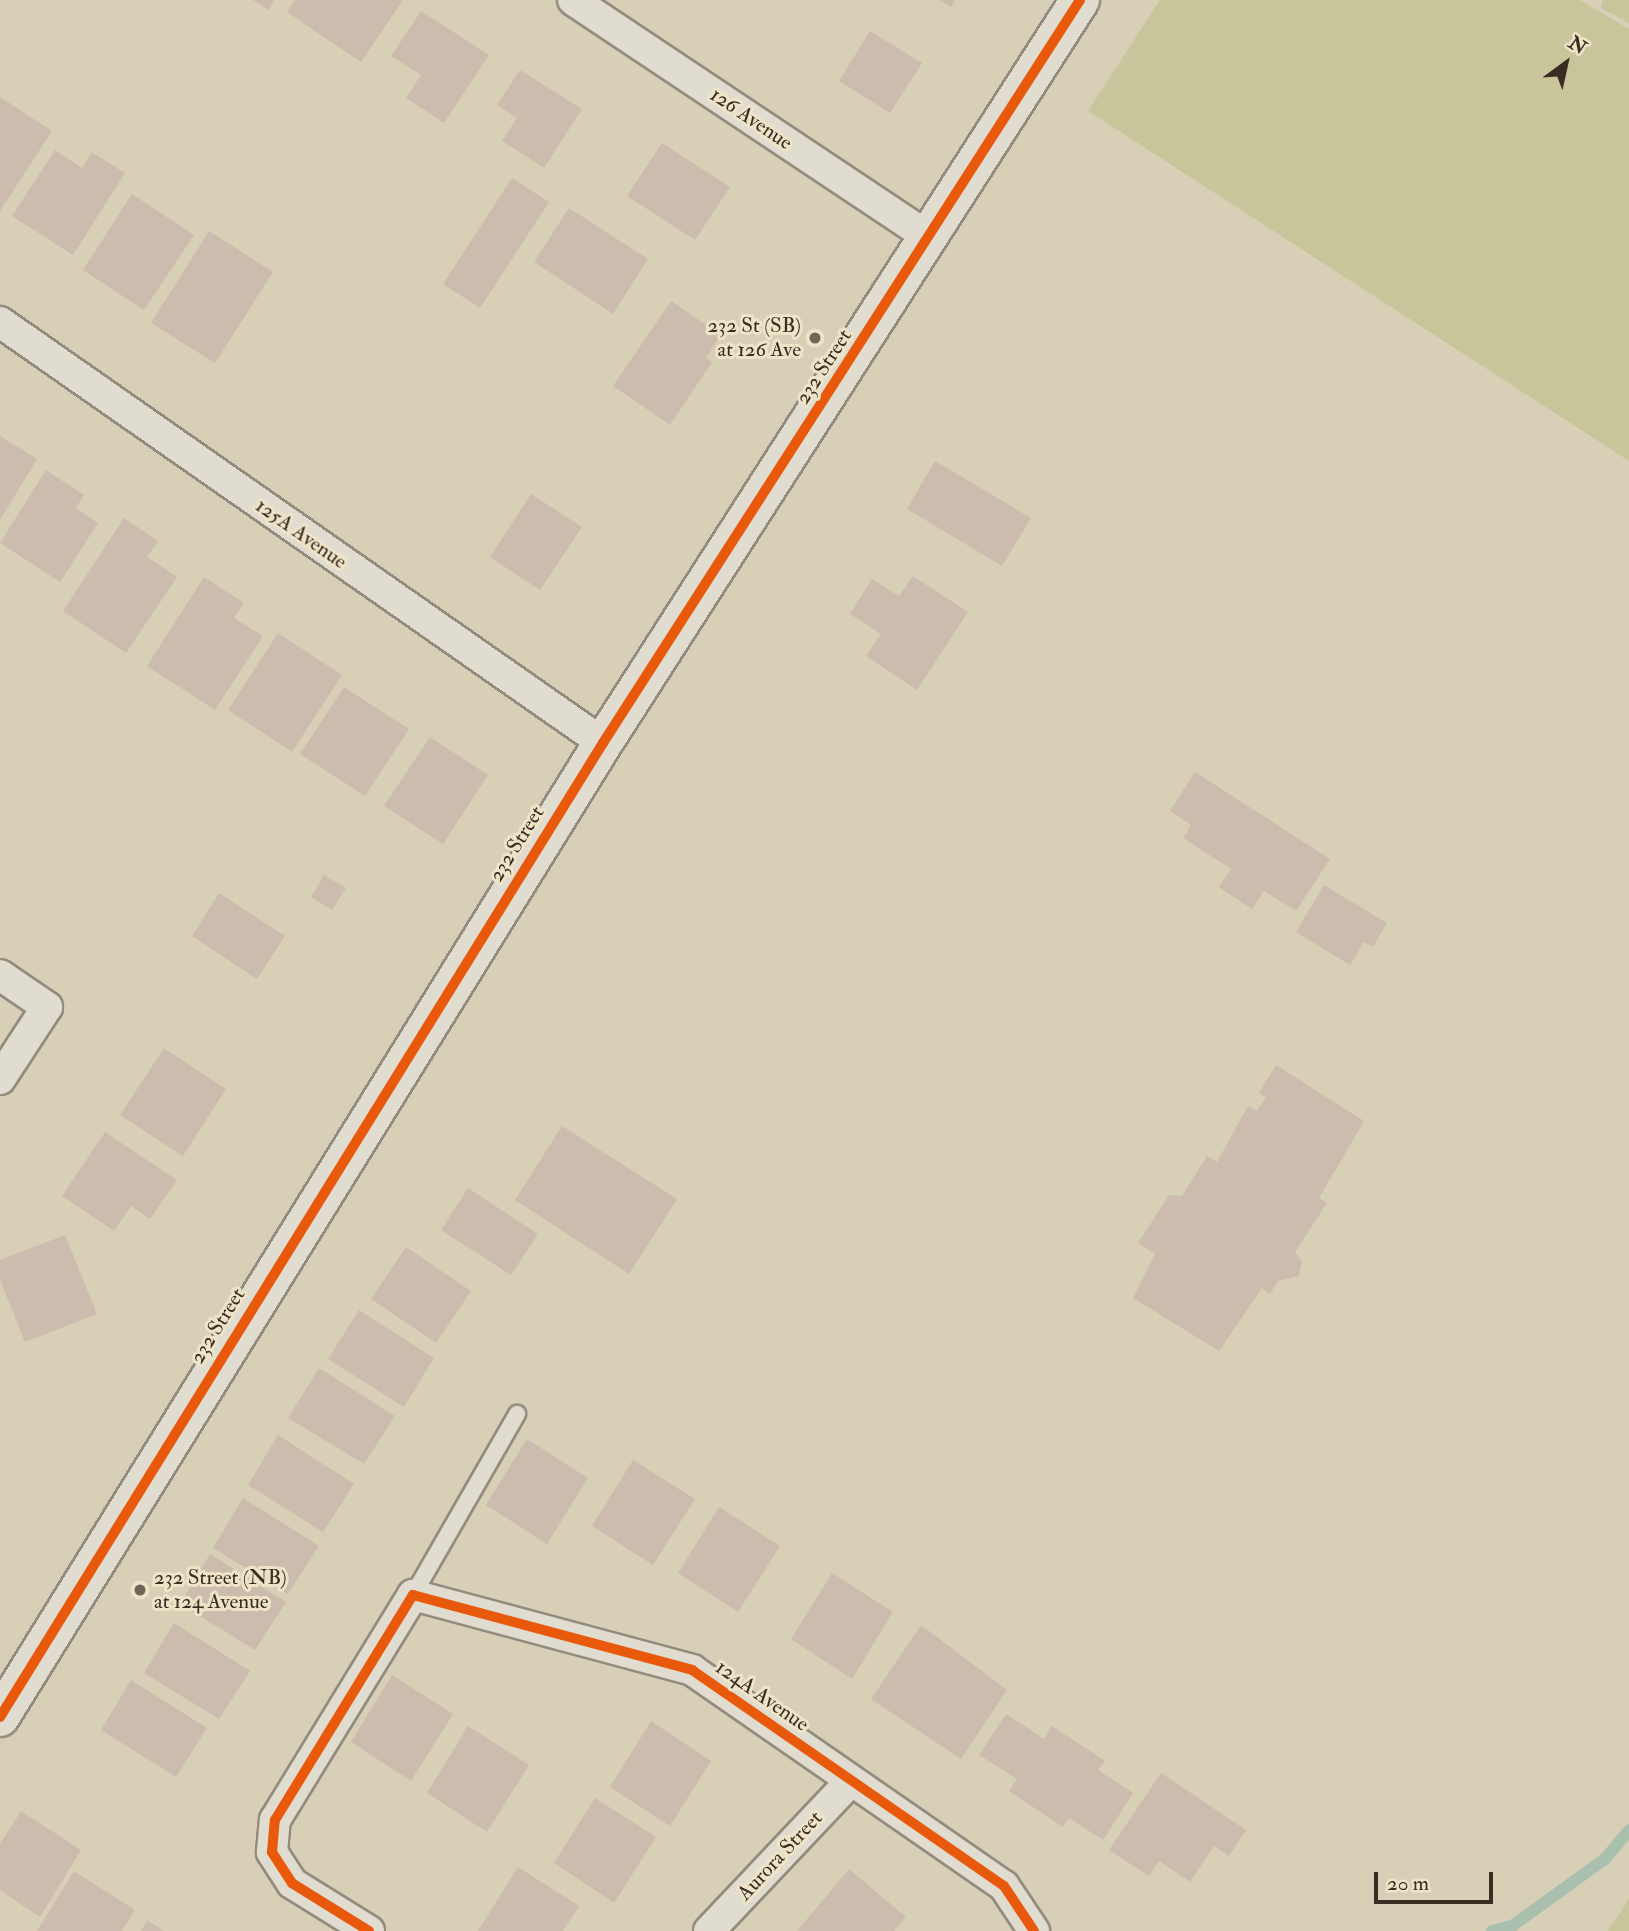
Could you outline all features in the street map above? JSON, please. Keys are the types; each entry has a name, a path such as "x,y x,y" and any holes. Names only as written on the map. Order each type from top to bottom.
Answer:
{"main road":[{"name":"232 Street","path":"0,1717 603,743 930,238 1080,0"}],"street":[{"name":"126 Avenue","path":"573,0 930,238"},
{"name":"125A Avenue","path":"0,322 603,743"},
{"path":"0,975 47,1007 0,1079"},
{"path":"369,1931 292,1883 272,1852 275,1820 413,1595"},
{"name":"124A Avenue","path":"413,1595 692,1670 850,1782 1004,1886 1034,1931"},
{"name":"Aurora Street","path":"709,1931 850,1782"}],"lane":[{"path":"413,1595 517,1415"}],"shaded area":[{"path":"1160,0 1580,0 1629,29 1629,461 1088,111"},
{"path":"1603,0 1629,0 1629,23 1601,8"},
{"path":"1629,1899 1629,1931 1608,1931"}],"building":[{"path":"253,0 274,0 268,10"},
{"path":"295,0 403,0 361,62 287,12"},
{"path":"939,0 955,0 951,7"},
{"path":"421,11 489,55 444,123 406,98 421,75 391,56"},
{"path":"870,31 922,63 890,113 839,81"},
{"path":"520,70 582,109 544,168 502,141 517,118 497,105"},
{"path":"0,97 52,131 0,211"},
{"path":"662,143 730,187 695,240 627,196"},
{"path":"55,150 82,168 92,152 125,173 73,255 12,216"},
{"path":"512,178 549,202 480,308 443,284"},
{"path":"132,194 194,235 144,310 83,270"},
{"path":"569,208 648,259 613,314 534,262"},
{"path":"209,231 273,272 215,363 151,323"},
{"path":"671,301 721,335 706,358 712,362 670,425 613,386"},
{"path":"0,436 37,459 0,520"},
{"path":"935,461 1031,518 1002,566 907,509"},
{"path":"46,470 84,495 76,508 98,523 60,582 0,543"},
{"path":"531,494 582,527 540,590 490,557"},
{"path":"124,518 158,541 147,557 177,577 126,653 63,611"},
{"path":"913,576 968,612 917,690 866,656 881,634 850,614 872,579 899,596"},
{"path":"204,577 244,603 234,618 263,636 215,710 147,666"},
{"path":"278,633 342,675 292,752 228,710"},
{"path":"344,687 409,729 365,796 300,754"},
{"path":"430,737 488,775 443,844 384,806"},
{"path":"1195,772 1330,859 1296,911 1264,891 1252,909 1219,887 1231,869 1183,838 1191,825 1170,811"},
{"path":"324,875 346,888 332,910 311,897"},
{"path":"1324,885 1387,923 1373,947 1364,942 1350,965 1296,932"},
{"path":"219,893 285,936 257,979 192,936"},
{"path":"164,1048 226,1089 183,1156 120,1115"},
{"path":"1276,1065 1364,1121 1319,1198 1327,1203 1295,1252 1302,1262 1299,1276 1278,1281 1270,1294 1262,1288 1219,1351 1133,1298 1155,1254 1138,1243 1169,1195 1182,1196 1207,1156 1217,1162 1248,1106 1257,1111 1266,1097 1259,1093"},
{"path":"562,1126 677,1199 629,1274 515,1200"},
{"path":"105,1132 177,1180 150,1219 131,1206 114,1231 62,1196"},
{"path":"468,1188 538,1234 511,1275 441,1230"},
{"path":"65,1235 97,1314 25,1342 0,1280 0,1260"},
{"path":"406,1247 471,1291 436,1343 371,1299"},
{"path":"359,1310 434,1358 404,1407 328,1359"},
{"path":"319,1368 395,1416 364,1464 288,1418"},
{"path":"278,1435 354,1484 323,1532 248,1485"},
{"path":"527,1439 588,1478 547,1544 486,1505"},
{"path":"633,1460 695,1499 653,1565 592,1526"},
{"path":"243,1498 319,1546 288,1594 213,1548"},
{"path":"719,1507 780,1546 738,1612 678,1573"},
{"path":"210,1554 286,1602 255,1650 180,1604"},
{"path":"832,1573 893,1612 852,1679 791,1639"},
{"path":"174,1623 250,1671 219,1719 144,1673"},
{"path":"921,1625 1007,1690 961,1759 871,1699"},
{"path":"392,1675 453,1714 411,1781 351,1742"},
{"path":"131,1680 207,1728 176,1777 101,1730"},
{"path":"1006,1714 1044,1739 1052,1726 1105,1761 1098,1770 1133,1793 1103,1840 1069,1818 1063,1827 1009,1791 1017,1779 979,1755"},
{"path":"651,1721 711,1761 670,1826 610,1787"},
{"path":"468,1726 529,1765 487,1832 427,1793"},
{"path":"1161,1773 1246,1830 1229,1856 1214,1846 1190,1882 1159,1861 1149,1876 1109,1850"},
{"path":"595,1798 656,1837 614,1903 554,1863"},
{"path":"21,1811 81,1850 40,1917 0,1890 0,1844"},
{"path":"518,1867 579,1906 563,1931 478,1931"},
{"path":"849,1869 906,1917 894,1931 797,1931"},
{"path":"74,1871 135,1910 122,1931 37,1931"},
{"path":"147,1920 164,1931 141,1931"}],"waterway":[{"path":"1492,1931 1512,1926 1605,1859 1629,1830"}],"cycle path":[{"path":"0,1717 603,743 1080,0"},
{"path":"369,1931 292,1883 272,1852 275,1820 413,1595 692,1670 1004,1886 1034,1931"}],"place":[{"name":"232 St (SB) at 126 Ave","path":"815,338"},
{"name":"232 Street (NB) at 124 Avenue","path":"140,1590"}]}
